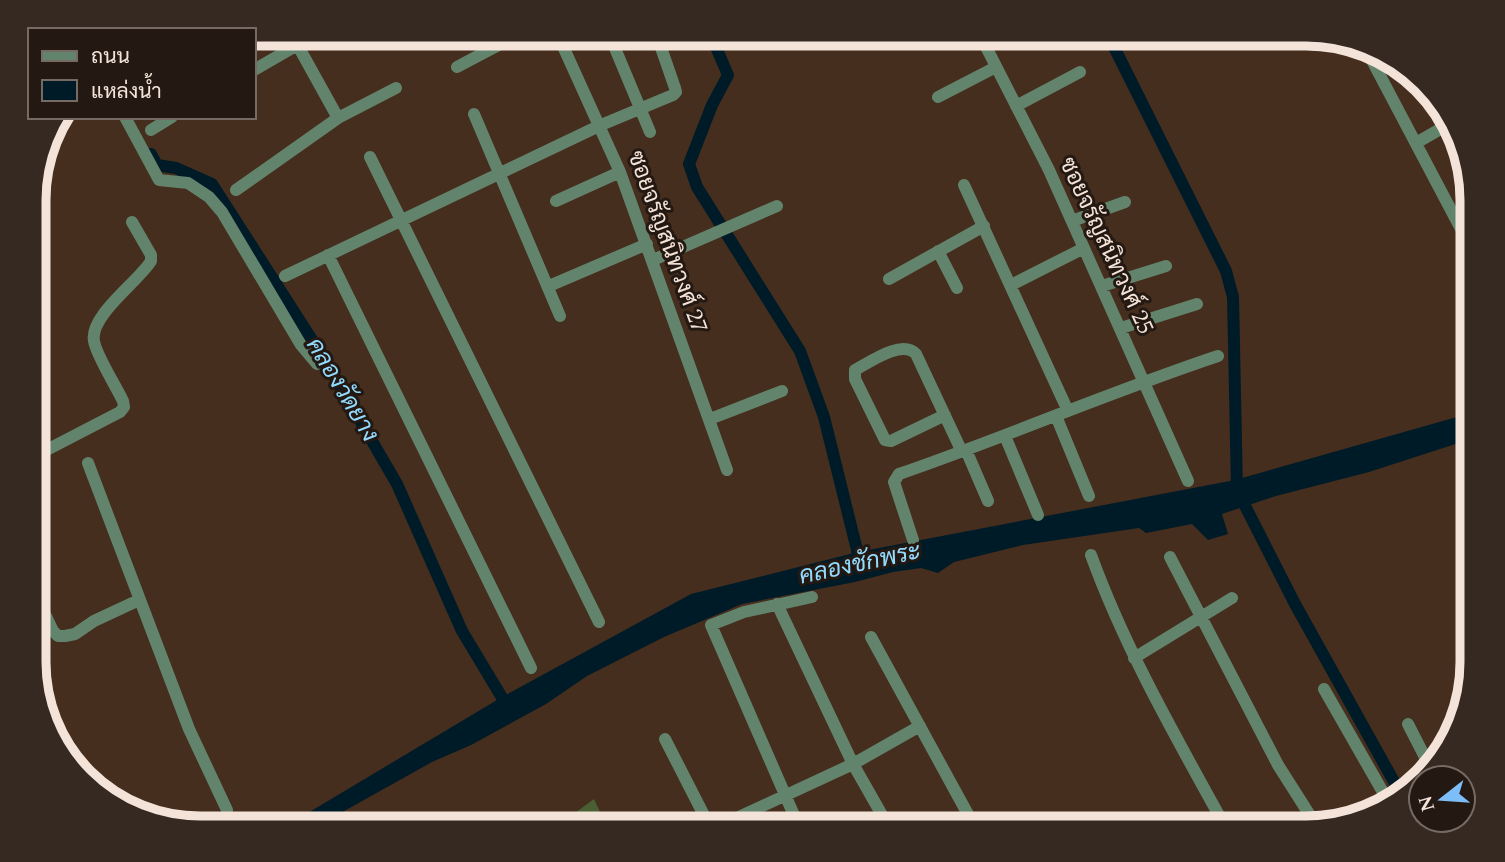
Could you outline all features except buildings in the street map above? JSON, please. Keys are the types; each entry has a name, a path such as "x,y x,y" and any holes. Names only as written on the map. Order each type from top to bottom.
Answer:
{"street":[{"path":"256,68 294,46"},
{"path":"298,46 338,118"},
{"path":"457,67 497,46"},
{"name":"ซอยจรัญสนิทวงศ์ 27","path":"563,46 620,172 727,470"},
{"path":"614,46 650,132"},
{"path":"285,276 676,92 660,46"},
{"name":"ซอยจรัญสนิทวงศ์ 25","path":"987,46 1102,286 1188,481"},
{"path":"1373,61 1459,225"},
{"path":"938,97 996,67"},
{"path":"1016,106 1080,72"},
{"path":"236,190 338,118 396,88"},
{"path":"474,114 561,316"},
{"path":"126,119 159,180 188,183 209,197 222,212 301,345 317,364"},
{"path":"151,130 169,119"},
{"path":"1416,143 1442,128"},
{"path":"370,157 599,622"},
{"path":"556,201 620,172"},
{"path":"964,185 1011,285 1062,414 1089,496"},
{"path":"1072,221 1125,202"},
{"path":"653,260 777,206"},
{"path":"46,450 120,412 124,407 94,341 94,334 108,307 151,261 151,255 132,222"},
{"path":"890,279 984,226"},
{"path":"549,286 647,244"},
{"path":"1011,285 1084,248"},
{"path":"938,251 957,288"},
{"path":"328,255 531,668"},
{"path":"1102,286 1166,266"},
{"path":"1121,328 1197,304"},
{"path":"945,415 891,441 885,440 855,379 855,370 884,355 905,348 911,349 916,354 988,501"},
{"path":"913,540 894,482 895,477 1145,380 1218,356"},
{"path":"710,419 782,391"},
{"path":"1005,436 1038,515"},
{"path":"88,463 188,729 227,810"},
{"path":"1091,555 1134,658 1220,816"},
{"path":"1170,557 1278,765 1310,816"},
{"path":"794,816 711,625 744,612 812,597"},
{"path":"1134,658 1232,598"},
{"path":"46,616 53,631 58,636 65,636 75,634 94,621 139,600"},
{"path":"777,604 853,764 883,816"},
{"path":"871,637 969,816"},
{"path":"1324,689 1384,795"},
{"path":"1408,724 1426,759"},
{"path":"741,816 853,764 920,726"},
{"path":"665,739 705,816"}],"green space":[{"path":"594,799 602,816 571,816"}],"water":[{"name":"คลองชักพระ","path":"1459,416 1459,443 1222,514 1228,534 1208,540 1192,524 1146,533 1139,528 1023,545 954,562 938,573 921,568 893,572 742,604 664,637 587,676 546,704 471,745 432,762 335,816 303,816 502,697 691,594 858,552 1235,480"}],"waterway":[{"name":"คลองชักพระ","path":"716,46 728,75 712,105 689,164 697,187 800,351 824,417 860,562"},
{"path":"1114,46 1226,271 1233,297 1237,490 1295,604 1397,786"},
{"name":"คลองวัดยาง","path":"151,154 157,165 176,168 212,184 323,357 397,484 462,631 507,706"}]}
